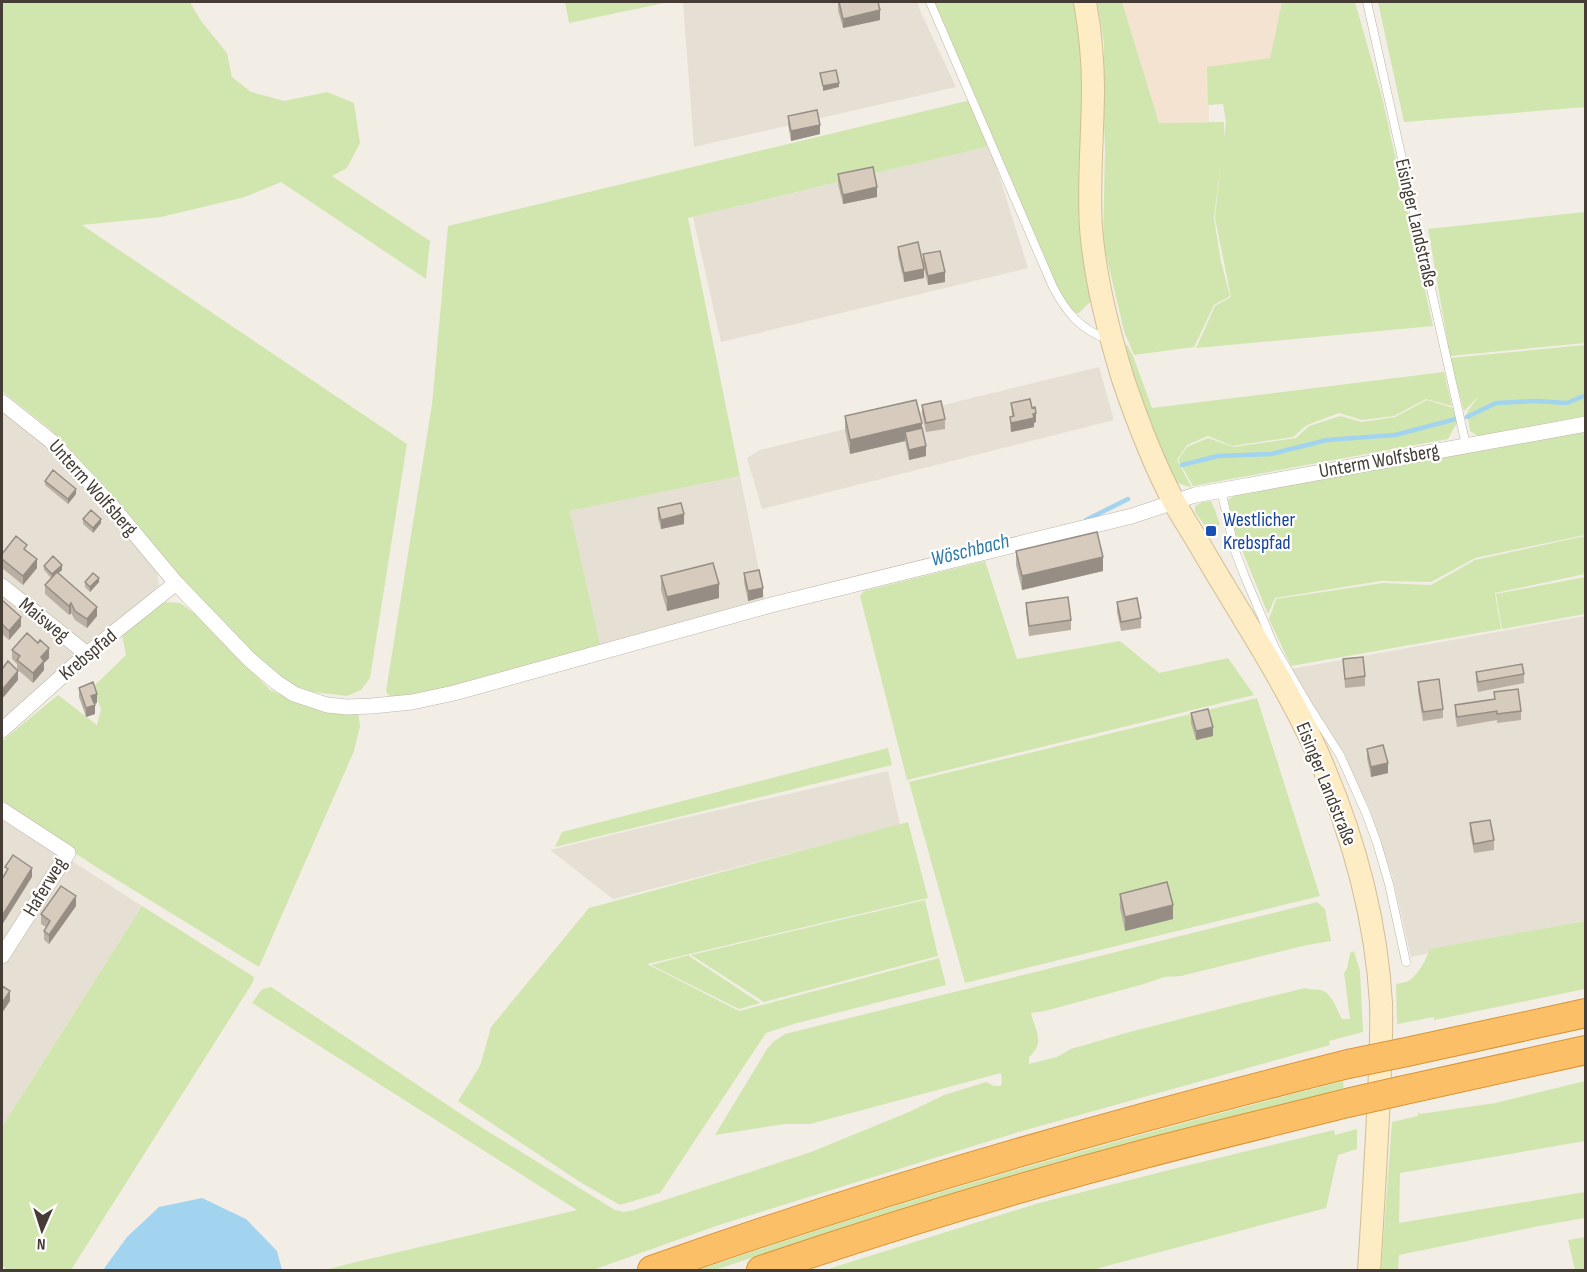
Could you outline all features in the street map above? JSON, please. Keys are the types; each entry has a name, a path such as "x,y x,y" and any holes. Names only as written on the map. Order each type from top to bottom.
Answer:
{"highway":[{"path":"652,1270 1001,1158 1216,1098 1348,1065 1586,1013"},
{"path":"761,1270 910,1222 1155,1151 1347,1103 1586,1050"}],"main road":[{"name":"Eisinger Landstraße","path":"1085,2 1090,31 1093,86 1091,226 1103,306 1124,380 1142,431 1174,502 1257,640 1317,751 1339,806 1361,879 1375,945 1382,1026 1369,1270"}],"street":[{"name":"Unterm Wolfsberg","path":"2,402 51,441 110,504 176,583 250,660 294,694 327,705 347,707 412,702 454,693 760,608 1132,516 1195,495 1586,424"},
{"name":"Krebspfad","path":"2,730 87,654 176,583"},
{"name":"Maisweg","path":"2,586 87,654"},
{"name":"Haferweg","path":"2,810 69,853 2,956"}],"lane":[{"path":"930,2 1063,306 1088,330 1112,341"},
{"name":"Eisinger Landstraße","path":"1366,2 1466,445"},
{"name":"Eisinger Landstraße","path":"1221,490 1235,551 1275,648 1340,755 1366,813 1389,884 1406,962"}],"shaded area":[{"path":"683,2 917,2 956,87 694,147"},
{"path":"1122,2 1282,2 1270,58 1208,68 1209,122 1159,123"},
{"path":"990,146 1028,268 721,342 693,217"},
{"path":"1099,367 1114,420 762,509 747,458 760,450"},
{"path":"2,410 51,450 90,491 157,570 159,586 2,722"},
{"path":"740,476 766,605 601,648 570,511"},
{"path":"1585,616 1585,921 1430,949 1429,953 1411,957 1392,875 1367,803 1291,669"},
{"path":"888,771 900,825 613,899 550,850 632,830"},
{"path":"2,816 142,906 2,1127"}],"green space":[{"path":"2,2 190,2 201,21 227,53 232,77 251,92 284,101 327,92 354,103 360,143 347,168 332,176 430,241 426,279 281,182 245,197 161,217 82,225 407,444 370,678 361,690 347,696 313,692 284,682 219,622 91,472 51,430 2,391"},
{"path":"565,2 669,2 569,23"},
{"path":"932,2 1077,2 1083,34 1092,300 1079,313 1074,313 1064,305"},
{"path":"1097,2 1122,2 1159,123 1224,122 1224,138 1226,122 1223,104 1208,105 1207,67 1270,58 1282,2 1355,2 1382,97 1433,326 1196,348 1215,306 1231,297 1215,218 1221,161 1214,218 1221,262 1230,296 1214,305 1194,347 1134,355 1124,331 1103,242 1104,43"},
{"path":"1378,2 1585,2 1585,107 1404,122"},
{"path":"971,100 990,146 688,218 740,476 570,511 601,648 413,696 388,695 386,691 432,404 448,226"},
{"path":"1585,212 1585,343 1450,356 1428,229"},
{"path":"1127,345 1152,408 1444,372 1452,406 1426,399 1394,416 1362,420 1339,413 1307,425 1293,437 1232,446 1208,436 1187,445 1177,460 1192,488 1175,482 1146,424 1120,347"},
{"path":"1585,345 1585,418 1478,436 1470,431 1467,412 1479,396 1464,411 1450,358"},
{"path":"1427,400 1453,408 1457,423 1448,439 1193,486 1178,460 1187,447 1208,438 1233,447 1296,438 1309,426 1340,416 1362,422 1395,417"},
{"path":"1583,432 1585,435 1585,535 1475,558 1431,582 1381,581 1275,598 1268,614 1236,535 1228,500 1238,493"},
{"path":"1211,501 1220,525 1208,530 1195,512 1195,506"},
{"path":"1585,536 1585,574 1495,593 1501,629 1291,666 1269,619 1276,599 1383,583 1431,585 1475,560"},
{"path":"985,561 1017,659 1120,641 1159,673 1228,658 1254,695 907,780 860,596 864,591"},
{"path":"1585,577 1585,614 1502,629 1496,594"},
{"path":"166,602 180,603 202,619 270,690 291,700 358,713 360,726 354,751 259,967 96,867 10,810 2,800 2,741 58,695 97,725 101,709 93,687 126,655 122,635 151,610"},
{"path":"1257,698 1320,896 965,983 909,782"},
{"path":"888,748 892,765 555,847 562,832"},
{"path":"908,822 928,898 647,964 739,1011 939,958 946,985 766,1033 660,1193 620,1205 580,1182 458,1101 480,1066 491,1027 589,908"},
{"path":"925,900 938,956 764,1002 691,955"},
{"path":"1317,902 1325,909 1331,941 1181,976 1164,977 1031,1013 1038,1041 1034,1052 1029,1057 1029,1064 1057,1057 1071,1049 1126,1033 1305,988 1325,992 1331,998 1342,1019 1350,1019 1344,973 1350,953 1354,951 1360,971 1363,1032 1329,1041 1330,1045 1022,1131 931,1159 719,1225 593,1270 325,1270 577,1210 252,1003 262,989 271,987 473,1122 615,1210 624,1212 811,1152 909,1112 944,1095 986,1082 994,1086 1002,1084 1001,1073 810,1124 785,1124 715,1135 767,1049 785,1034"},
{"path":"142,906 254,977 253,982 71,1270 7,1270 2,1265 2,1127"},
{"path":"1585,921 1585,989 1434,1020 1434,1017 1397,1024 1396,984 1410,980 1417,973 1429,949"},
{"path":"689,955 760,1003 739,1009 651,965"},
{"path":"1343,1081 1344,1089 1058,1162 909,1207 715,1270 698,1270 1019,1169"},
{"path":"1585,1081 1585,1141 1400,1173 1399,1223 1585,1192 1585,1218 1399,1255 1398,1270 1381,1270 1392,1122 1418,1116 1418,1112 1420,1114 1495,1103"},
{"path":"1357,1129 1357,1149 1338,1155 1326,1208 1092,1270 825,1270 1039,1203 1334,1130 1335,1135"},
{"path":"1585,1237 1585,1270 1575,1270 1568,1240"}],"water":[{"path":"202,1198 246,1219 277,1251 282,1270 103,1270 127,1237 159,1207"}],"building":[{"path":"839,2 878,2 880,10 843,19"},
{"path":"836,70 839,83 823,86 820,73"},
{"path":"817,110 820,125 791,131 788,116"},
{"path":"873,167 877,187 843,195 838,174"},
{"path":"918,242 924,269 904,273 898,247"},
{"path":"940,251 945,272 928,276 923,254"},
{"path":"1030,399 1032,408 1035,407 1034,418 1011,423 1010,417 1014,416 1011,403"},
{"path":"916,400 922,423 850,440 845,416"},
{"path":"941,401 945,419 926,423 922,405"},
{"path":"922,428 926,446 909,450 905,432"},
{"path":"53,470 76,489 68,499 45,481"},
{"path":"681,503 684,514 661,520 658,508"},
{"path":"91,510 101,519 93,528 83,519"},
{"path":"1097,532 1103,557 1022,576 1016,551"},
{"path":"16,536 27,545 24,549 37,559 23,576 2,559 2,554"},
{"path":"53,556 62,565 52,574 44,566"},
{"path":"713,563 719,584 667,597 661,576"},
{"path":"759,570 763,588 748,591 744,573"},
{"path":"57,572 97,607 87,619 75,611 71,603 69,606 45,585"},
{"path":"93,573 99,578 90,587 85,582"},
{"path":"1068,597 1071,620 1029,626 1026,603"},
{"path":"1137,598 1141,618 1121,622 1117,602"},
{"path":"2,600 21,617 9,631 2,624"},
{"path":"27,633 38,643 40,640 49,648 41,657 44,661 33,673 17,660 20,656 12,650"},
{"path":"1363,657 1365,676 1345,679 1343,659"},
{"path":"8,661 18,671 2,690 2,669"},
{"path":"1522,664 1524,674 1478,682 1476,672"},
{"path":"1439,679 1443,709 1423,712 1418,682"},
{"path":"93,682 97,694 91,696 95,705 86,708 79,688"},
{"path":"1518,689 1521,711 1497,714 1497,711 1457,717 1455,705 1495,699 1494,692"},
{"path":"1208,709 1213,727 1196,731 1191,713"},
{"path":"1383,745 1388,763 1371,767 1367,749"},
{"path":"1490,820 1494,840 1474,844 1470,823"},
{"path":"13,855 32,868 2,916 2,879 8,869 5,867"},
{"path":"1167,882 1173,905 1125,917 1120,894"},
{"path":"61,886 76,896 49,935 44,931 50,921 41,914"},
{"path":"2,986 10,991 2,1003"}],"waterway":[{"name":"Wöschbach","path":"1467,417 1496,403 1536,401 1567,403 1586,395"},
{"name":"Wöschbach","path":"1182,465 1218,456 1271,454 1327,440 1395,435 1456,419"},
{"name":"Wöschbach","path":"1086,520 1128,499"}],"place":[{"name":"Westlicher Krebspfad","path":"1211,531"}]}
